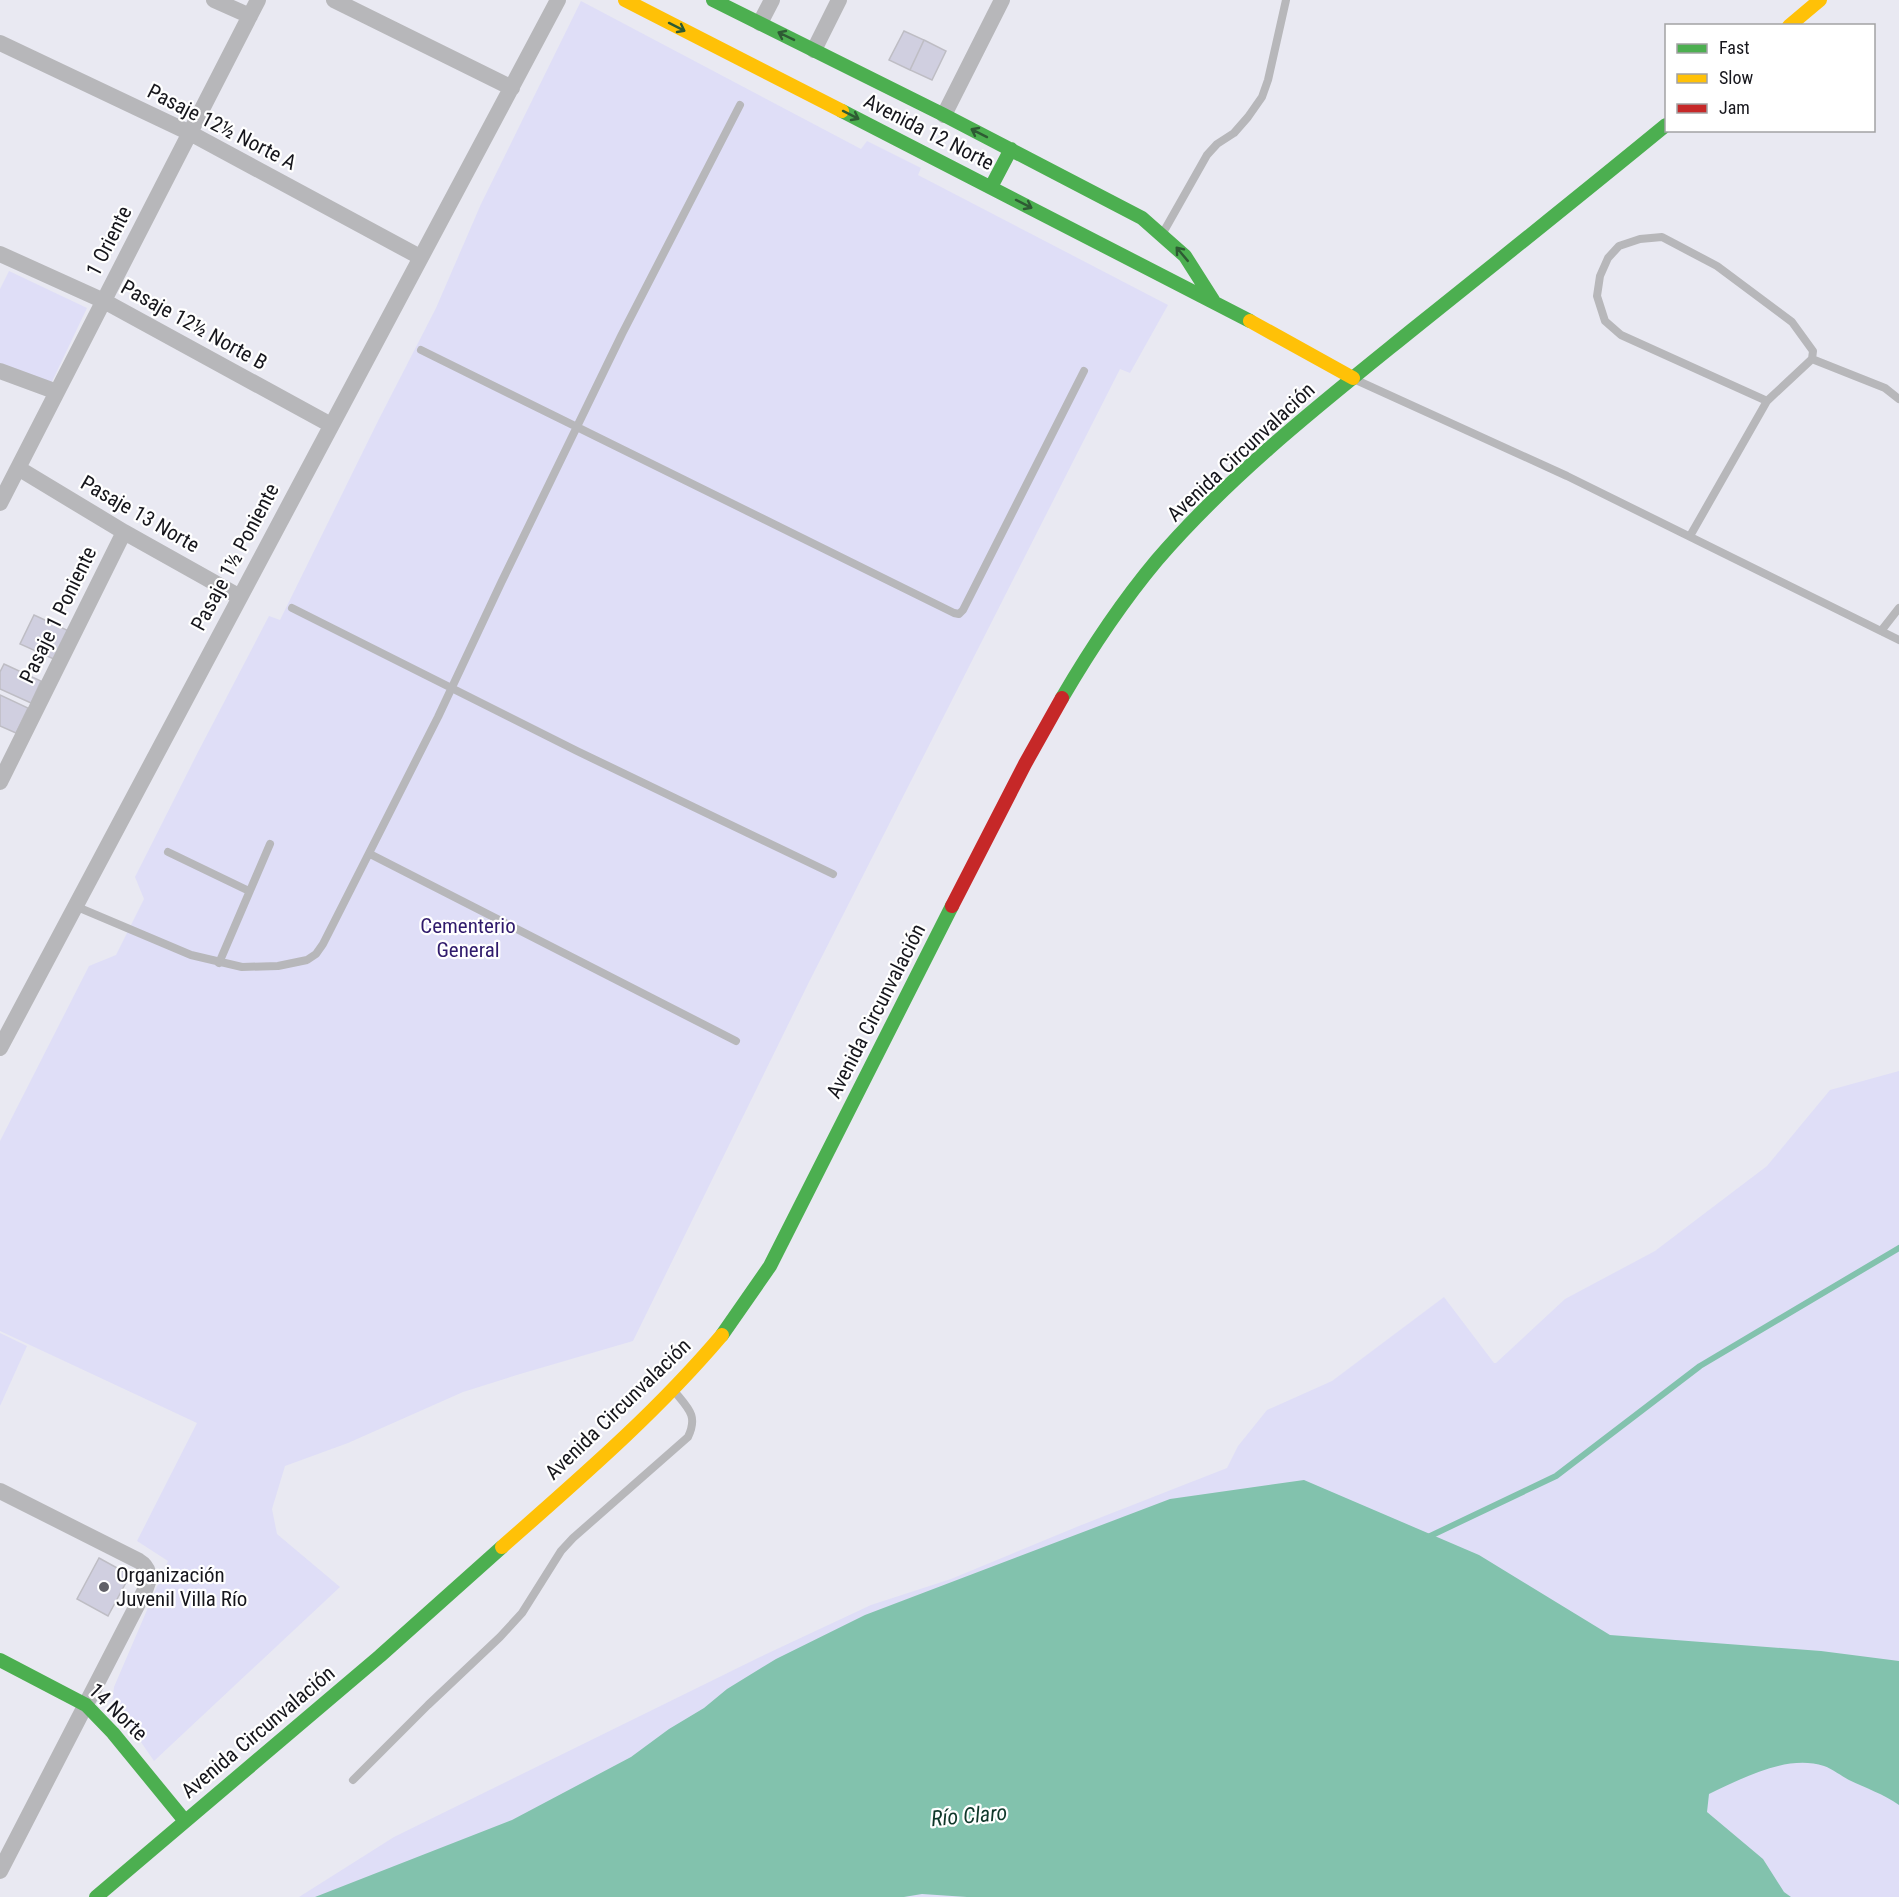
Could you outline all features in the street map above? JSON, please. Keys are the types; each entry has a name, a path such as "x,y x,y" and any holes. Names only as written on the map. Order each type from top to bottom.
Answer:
{"main road":[{"name":"Avenida 12 Norte","path":"625,0 1215,302 1353,378"},
{"name":"Avenida 12 Norte","path":"713,0 1125,208 1162,234 1185,256 1215,302"},
{"path":"1791,24 1820,0"},
{"name":"Avenida Circunvalación","path":"96,1897 380,1656 615,1447 673,1389 727,1329 770,1266 801,1209 1030,752 1101,634 1158,560 1224,490 1260,457 1353,378 1665,126"},
{"path":"991,187 1011,149"},
{"name":"14 Norte","path":"0,1660 86,1705 113,1732 185,1821"}],"street":[{"path":"214,0 250,16"},
{"name":"1 Oriente","path":"0,502 258,0"},
{"path":"334,0 512,88"},
{"name":"Pasaje 1½ Poniente","path":"0,1048 558,0"},
{"path":"760,23 771,0"},
{"path":"814,50 839,0"},
{"path":"945,116 1002,0"},
{"name":"Pasaje 12½ Norte A","path":"0,43 190,133 420,257"},
{"name":"Pasaje 12½ Norte B","path":"0,254 104,301 331,425"},
{"path":"0,371 57,392"},
{"name":"Pasaje 13 Norte","path":"18,468 124,532 240,597"},
{"name":"Pasaje 1 Poniente","path":"0,782 124,532"},
{"path":"0,1491 139,1561 147,1568 149,1583 0,1871"}],"lane":[{"path":"1162,234 1207,155 1217,144 1234,133 1262,97 1286,0"},
{"path":"75,906 191,955 242,968 278,966 307,960 316,954 370,854 452,689 622,334 740,105"},
{"path":"1690,536 1767,401 1812,359 1813,351 1792,322 1717,266 1686,249 1662,237 1640,239 1619,246 1608,258 1600,276 1597,296 1605,321 1621,335 1767,401"},
{"path":"421,350 959,614 1084,371"},
{"path":"1812,359 1884,388 1899,399"},
{"path":"1353,378 1566,476 1899,640"},
{"path":"292,608 452,689 832,874"},
{"path":"1881,631 1899,608"},
{"path":"219,963 270,844"},
{"path":"168,852 249,891"},
{"path":"370,854 736,1041"},
{"path":"353,1780 500,1637 522,1612 561,1551 573,1538 688,1437 693,1418 689,1409 673,1389"}],"green space":[{"name":"Cementerio General","path":"581,1 861,149 867,141 921,168 918,175 1168,305 1130,373 1120,369 809,982 633,1341 463,1392 348,1443 285,1466 272,1509 277,1534 340,1587 154,1761 112,1705 114,1687 168,1561 137,1541 197,1423 0,1331 0,1141 89,966 116,955 144,899 135,877 269,616 280,620 436,308 481,204"},
{"path":"9,271 87,308 48,390 0,368 0,289"},
{"path":"1899,1071 1899,1897 299,1897 394,1837 871,1605 951,1579 1227,1468 1238,1446 1267,1410 1332,1381 1444,1297 1496,1363 1565,1299 1655,1251 1767,1166 1830,1090"},
{"path":"0,1333 27,1346 0,1406"}],"water":[{"name":"Río Claro","path":"1304,1480 1479,1555 1610,1635 1821,1651 1899,1661 1899,1805 1827,1767 1810,1763 1780,1765 1765,1769 1709,1794 1707,1812 1763,1859 1784,1892 1791,1897 967,1897 922,1894 904,1897 315,1897 512,1820 631,1757 669,1729 704,1708 727,1689 776,1659 865,1615 1170,1499"}],"building":[{"path":"904,31 924,40 910,70 889,60"},
{"path":"924,40 946,51 932,80 910,70"},
{"path":"34,615 69,631 56,660 20,644"},
{"path":"4,664 41,681 31,703 0,689 0,672"},
{"path":"0,695 28,708 16,733 0,726"},
{"name":"Organización Juvenil Villa Río","path":"99,1558 130,1575 108,1616 77,1599"}],"waterway":[{"path":"1426,1538 1556,1476 1700,1366 1899,1248"}],"traffic: fast":[{"path":"713,0 944,115 1142,218 1185,256 1213,300"},
{"path":"842,111 1250,321"},
{"path":"1062,698 1131,593 1157,560 1216,497 1312,411 1665,126"},
{"path":"991,187 1011,149"},
{"path":"722,1335 770,1266 952,906"},
{"path":"96,1897 380,1656 502,1547"},
{"path":"0,1660 86,1705 113,1733 185,1821"}],"traffic: slow":[{"path":"625,0 842,111"},
{"path":"1791,24 1820,0"},
{"path":"1250,321 1353,378"},
{"path":"502,1547 644,1418 722,1335"}],"traffic: jam":[{"path":"952,906 1025,764 1062,698"}],"place":[{"name":"Organización Juvenil Villa Río","path":"104,1587"}]}
